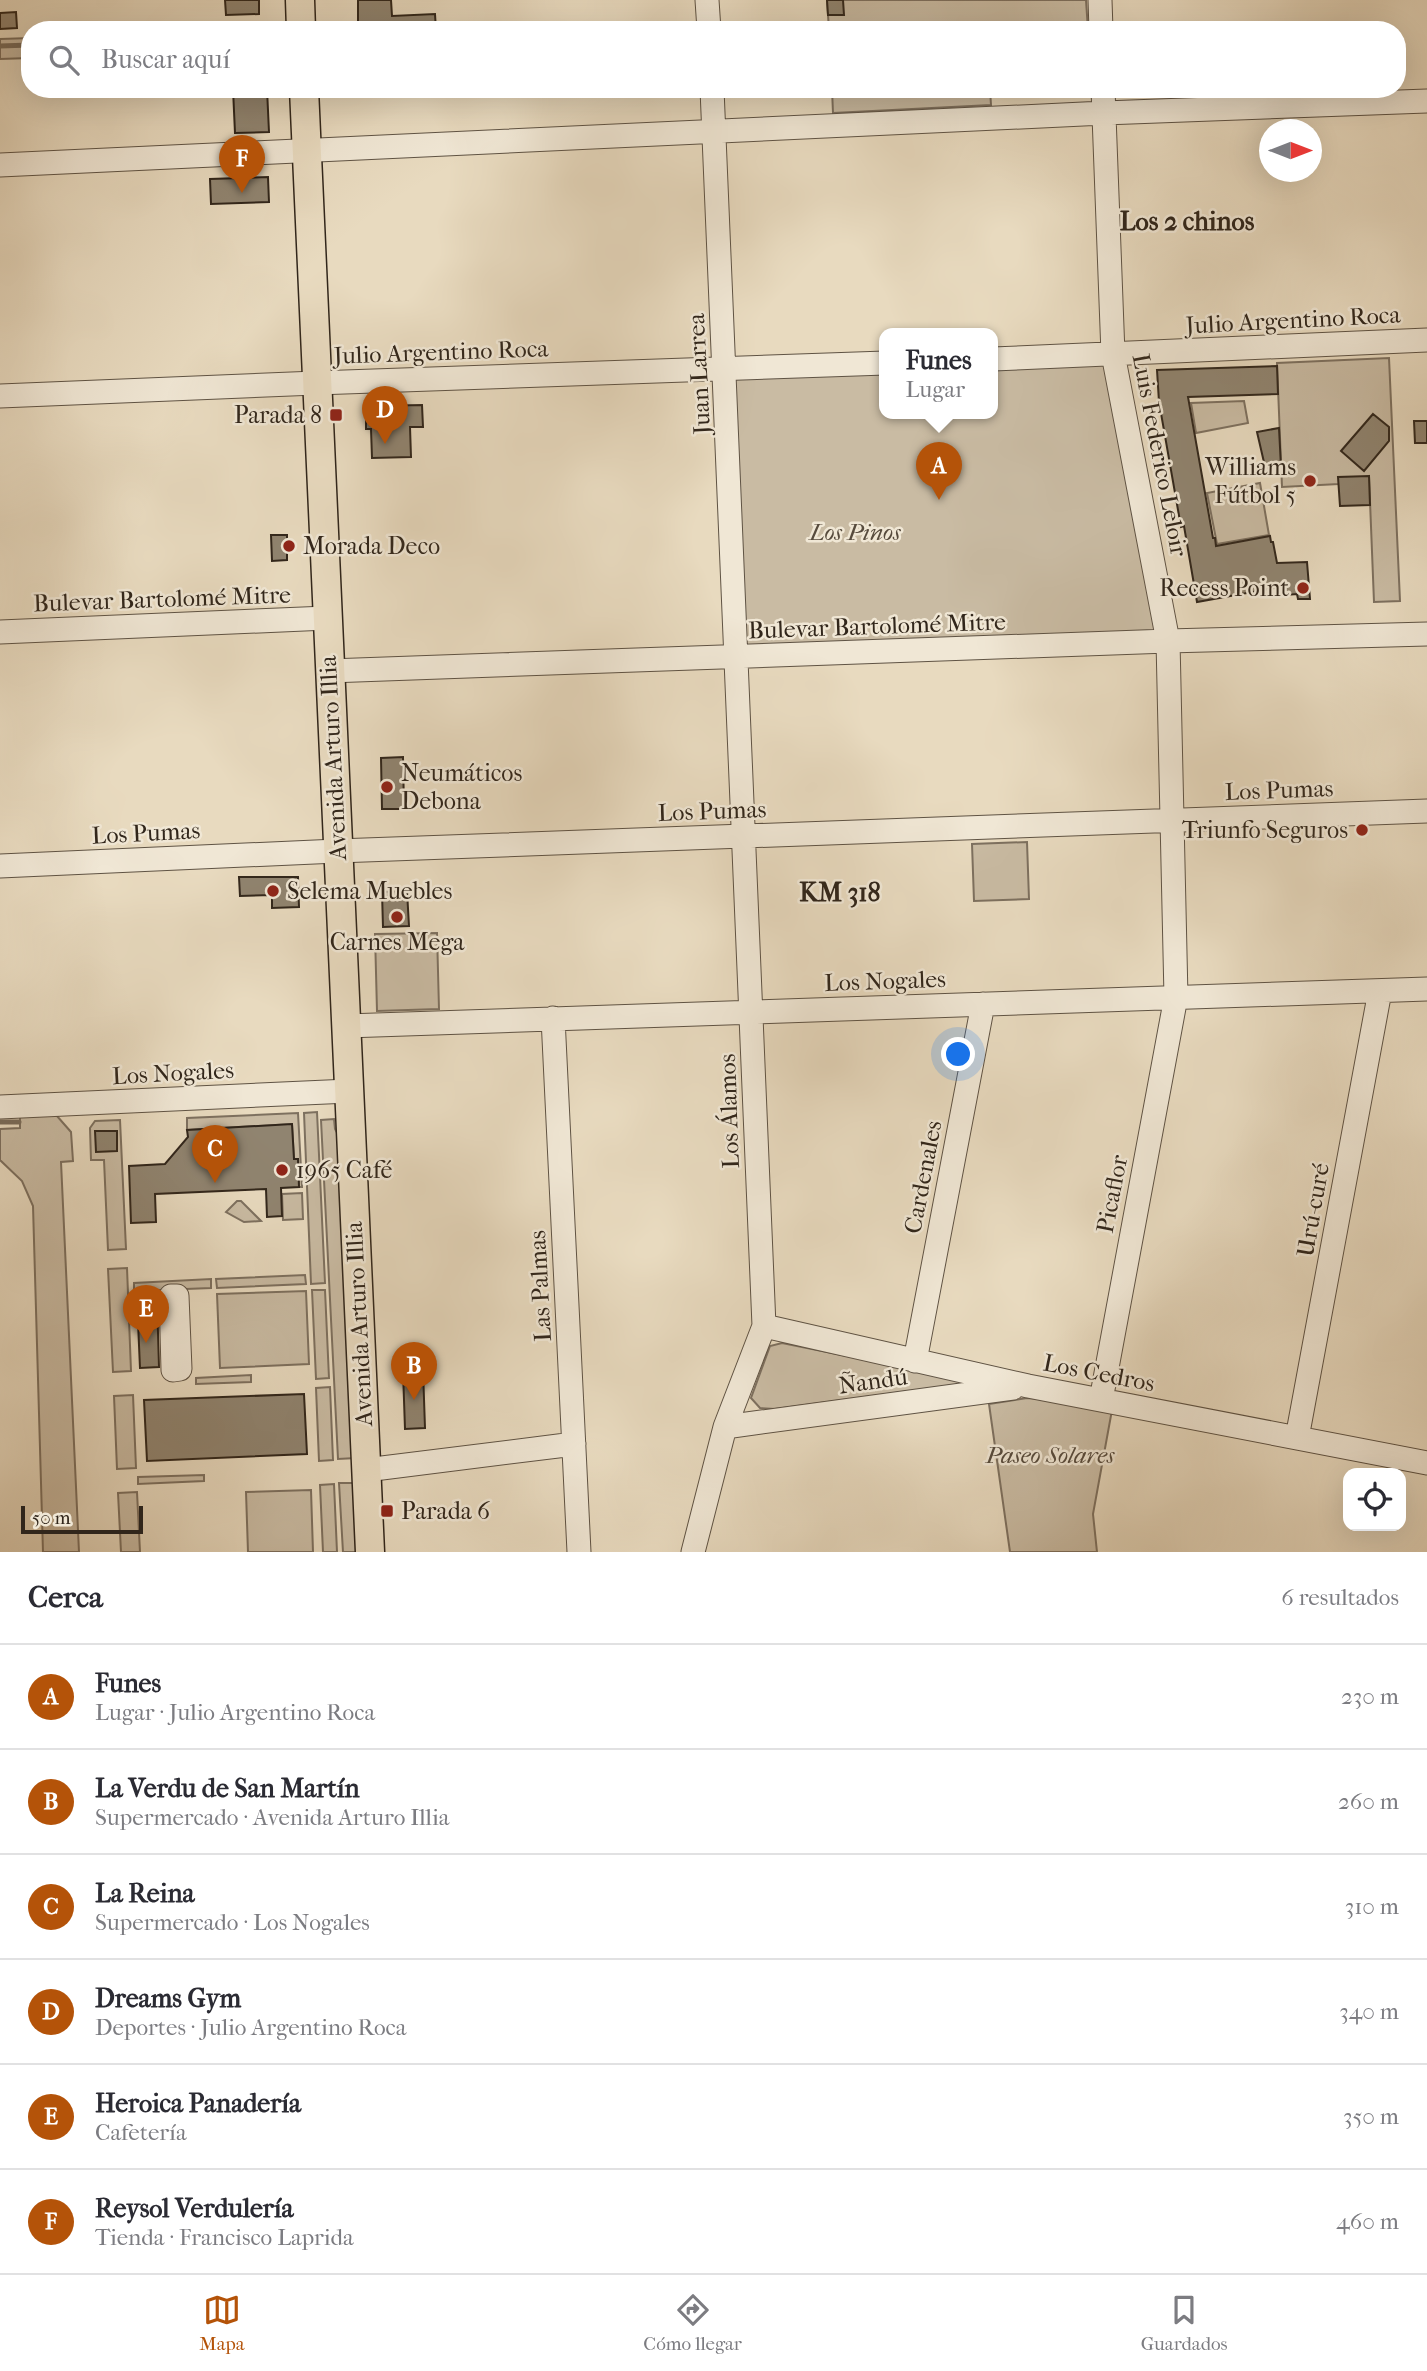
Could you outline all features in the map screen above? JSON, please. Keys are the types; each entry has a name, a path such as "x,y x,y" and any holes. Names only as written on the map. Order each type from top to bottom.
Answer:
{"main road":[{"path":"300,0 301,21"},
{"name":"Avenida Arturo Illia","path":"304,98 370,1552"}],"street":[{"path":"707,0 708,21"},
{"path":"1100,0 1101,21"},
{"name":"Juan Larrea","path":"712,98 737,657"},
{"name":"Luis Federico Leloir","path":"1103,98 1113,354 1168,641 1176,997"},
{"path":"0,165 1104,113 1427,101"},
{"name":"Julio Argentino Roca","path":"998,359 1427,340"},
{"name":"Julio Argentino Roca","path":"0,396 879,363"},
{"name":"Bulevar Bartolomé Mitre","path":"0,632 327,618"},
{"name":"Bulevar Bartolomé Mitre","path":"329,671 1427,634"},
{"name":"Los Álamos","path":"693,1552 725,1427 764,1326 737,657"},
{"name":"Los Pumas","path":"0,866 1427,811"},
{"name":"Los Nogales","path":"346,1026 1427,989"},
{"name":"Urú-curé","path":"1297,1438 1380,991"},
{"name":"Picaflor","path":"1101,1400 1176,997"},
{"name":"Cardenales","path":"915,1361 983,1004"},
{"name":"Las Palmas","path":"553,1018 579,1552"},
{"name":"Los Nogales","path":"0,1107 349,1091"},
{"path":"174,1294 176,1372"},
{"name":"Los Cedros","path":"764,1326 1028,1386 1427,1463"},
{"name":"Ñandú","path":"725,1427 1028,1386"},
{"path":"366,1470 574,1444"}],"green space":[{"path":"827,0 1086,0 1087,21 828,21"},
{"path":"21,38 21,58 0,59 0,39"},
{"path":"832,98 991,98 991,105 833,113"},
{"name":"Los Pinos","path":"1113,354 1168,641 737,657 725,369 879,363 879,419 998,419 998,359"},
{"name":"Williams Fútbol 5","path":"1389,358 1400,601 1374,602 1369,476 1339,484 1282,487 1277,363"},
{"path":"1244,401 1248,423 1196,433 1191,403"},
{"path":"1260,483 1269,535 1217,544 1207,493"},
{"path":"1027,842 1029,899 974,901 972,844"},
{"path":"437,933 439,1009 377,1011 375,934"},
{"path":"317,1112 325,1283 311,1284 304,1113"},
{"path":"298,1113 302,1187 299,1187 298,1159 294,1159 292,1124 187,1130 187,1118"},
{"path":"20,1116 57,1116 71,1132 73,1161 61,1162 79,1552 43,1552 33,1206 22,1181 0,1160 0,1129 20,1128"},
{"path":"334,1119 335,1129 341,1140 356,1458 338,1459 321,1120"},
{"path":"120,1120 126,1249 108,1250 104,1160 91,1160 90,1128 95,1121"},
{"path":"302,1193 303,1219 283,1220 282,1194"},
{"path":"237,1201 241,1201 261,1221 244,1222 226,1212"},
{"path":"127,1268 131,1371 113,1372 108,1269"},
{"path":"305,1275 306,1284 217,1288 216,1279"},
{"path":"211,1279 211,1288 134,1291 134,1283"},
{"path":"312,1290 325,1290 329,1378 316,1379"},
{"path":"306,1291 309,1364 220,1368 217,1294"},
{"path":"782,1343 977,1382 775,1409 760,1408 751,1398 770,1346"},
{"path":"251,1375 251,1382 196,1384 196,1378"},
{"path":"330,1387 333,1460 319,1461 316,1388"},
{"path":"133,1395 136,1468 117,1469 114,1396"},
{"name":"Paseo Solares","path":"1027,1398 1063,1400 1112,1410 1093,1514 1097,1552 1010,1552 989,1404"},
{"path":"204,1475 204,1481 138,1484 138,1477"},
{"path":"339,1483 357,1483 360,1552 343,1552"},
{"path":"334,1484 337,1552 323,1552 320,1485"},
{"path":"311,1490 313,1552 248,1552 246,1492"},
{"path":"137,1492 140,1552 121,1552 118,1493"}],"building":[{"path":"225,0 259,0 259,14 226,15"},
{"path":"358,0 391,0 392,16 435,14 435,21 358,21"},
{"path":"827,0 843,0 844,15 828,15"},
{"path":"16,12 17,28 0,29 0,13"},
{"path":"233,98 267,98 269,132 235,133"},
{"path":"268,177 269,202 211,204 210,179"},
{"path":"1277,366 1278,394 1188,397 1216,546 1270,536 1277,563 1307,562 1310,599 1298,599 1297,594 1286,595 1286,586 1197,602 1159,402 1157,370"},
{"path":"422,405 423,427 410,427 411,457 372,458 371,429 366,429 366,413 372,406"},
{"path":"1373,414 1389,427 1389,441 1364,471 1341,451"},
{"path":"1414,421 1427,421 1427,443 1415,443"},
{"path":"1279,428 1281,467 1266,471 1257,432"},
{"path":"1369,476 1370,505 1340,506 1338,477"},
{"path":"271,535 287,535 287,560 272,561"},
{"path":"403,757 404,809 382,809 381,758"},
{"path":"239,877 298,877 299,907 272,908 272,895 240,896"},
{"path":"407,891 409,926 383,927 382,892"},
{"path":"292,1124 299,1187 281,1188 282,1216 267,1217 266,1189 155,1194 156,1222 131,1223 129,1166 165,1164 188,1137 187,1130"},
{"path":"95,1131 117,1131 117,1151 96,1152"},
{"path":"137,1299 157,1299 159,1367 140,1368"},
{"path":"423,1370 425,1428 405,1429 403,1371"},
{"path":"304,1394 307,1454 147,1461 144,1400"}],"waterway":[{"path":"0,46 21,45"},
{"path":"0,1122 19,1122"}],"place":[{"name":"Reysol Verdulería","path":"242,193"},
{"name":"Parada 8","path":"336,415"},
{"name":"Dreams Gym","path":"385,444"},
{"name":"Williams Fútbol 5","path":"1310,481"},
{"name":"Funes","path":"939,500"},
{"name":"Morada Deco","path":"289,546"},
{"name":"Recess Point","path":"1303,588"},
{"name":"Neumáticos Debona","path":"387,787"},
{"name":"Triunfo Seguros","path":"1362,830"},
{"name":"Selema Muebles","path":"273,891"},
{"name":"Carnes Mega","path":"397,917"},
{"name":"1965 Café","path":"282,1170"},
{"name":"La Reina","path":"215,1183"},
{"name":"Heroica Panadería","path":"146,1343"},
{"name":"La Verdu de San Martín","path":"414,1400"},
{"name":"Parada 6","path":"387,1511"}],"district":[{"name":"Los 2 chinos","path":"1187,221"},
{"name":"KM 318","path":"840,892"}]}
